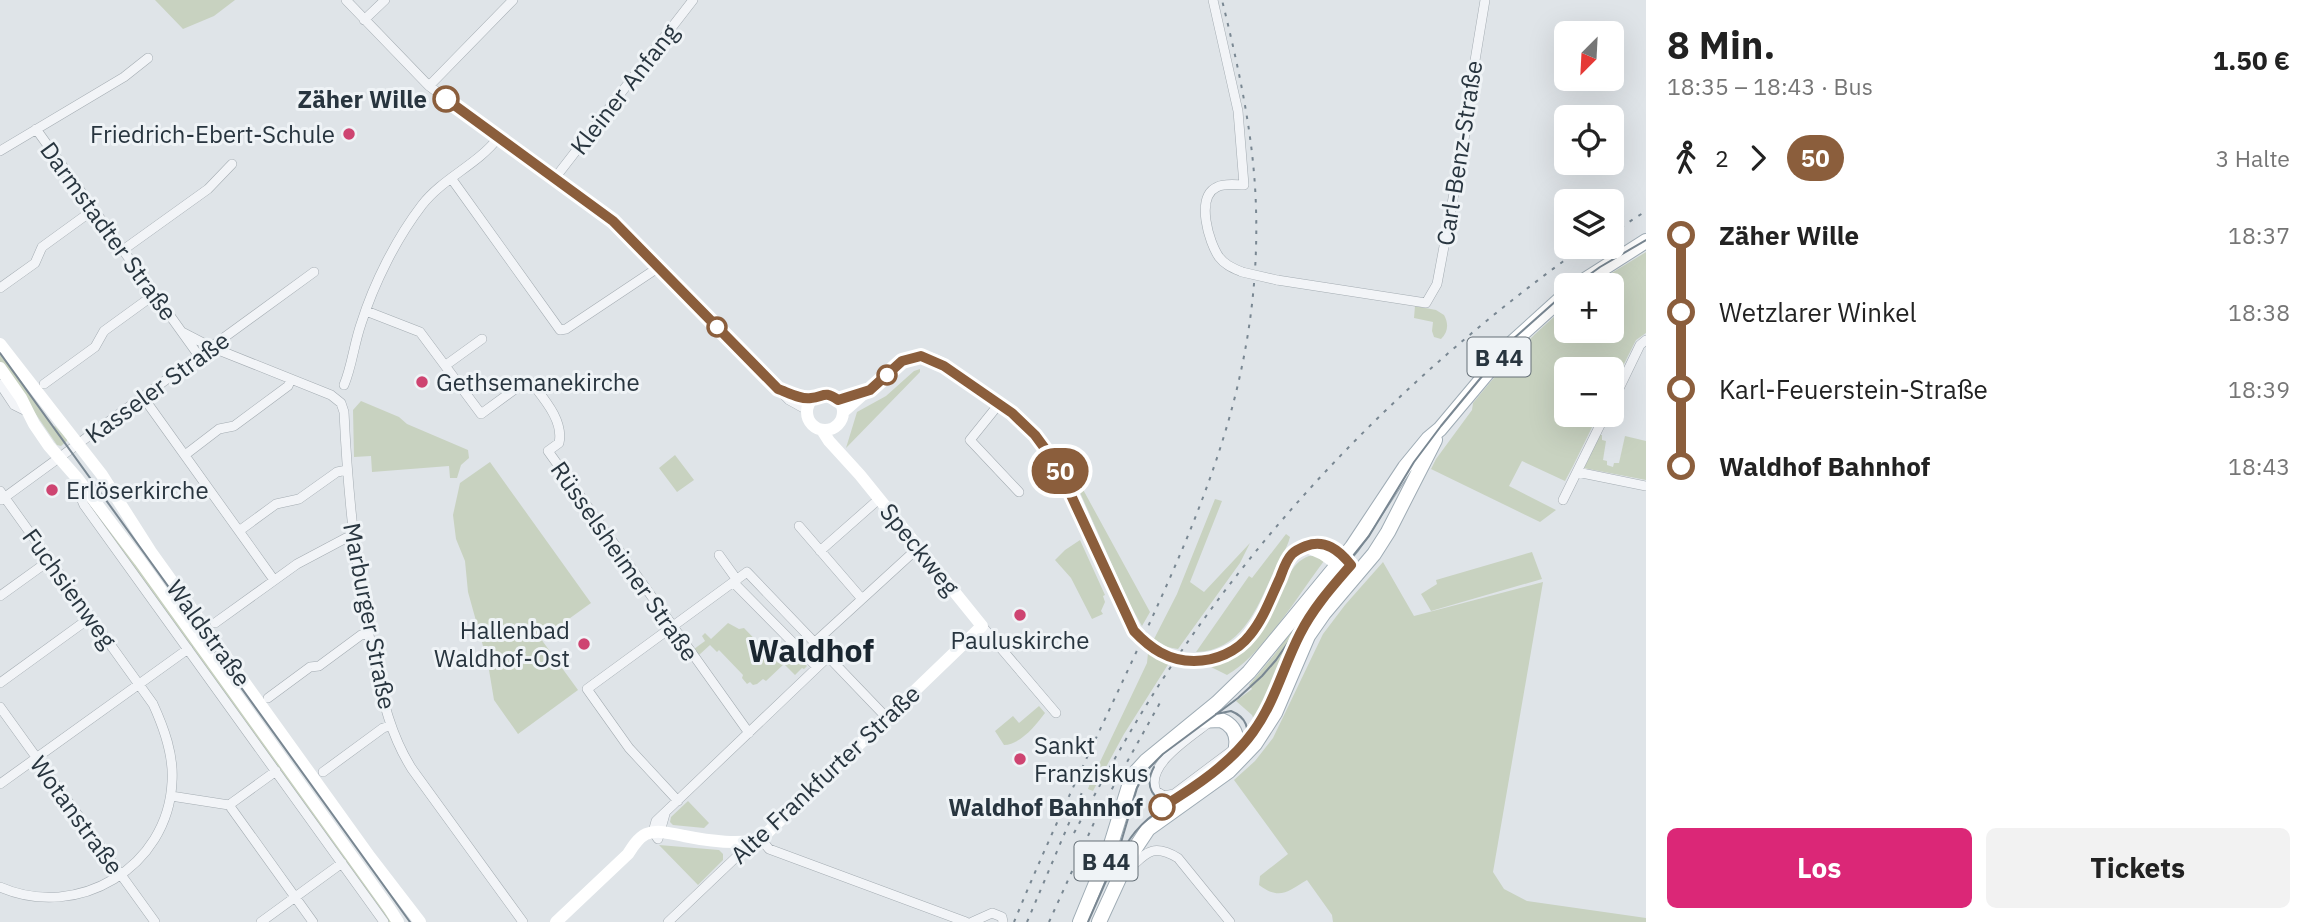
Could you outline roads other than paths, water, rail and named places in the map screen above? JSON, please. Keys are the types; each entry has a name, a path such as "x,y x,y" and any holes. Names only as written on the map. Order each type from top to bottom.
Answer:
{"main road":[{"path":"1596,273 1646,242"},
{"name":"B 44","path":"1080,922 1108,854 1135,774 1146,761 1242,680 1340,561 1405,467 1428,439 1440,429 1513,342 1554,304"},
{"name":"B 44","path":"1104,919 1137,843 1148,829 1220,778 1242,759 1265,729 1308,636 1388,532 1440,429"},
{"path":"1195,721 1223,720 1232,726 1236,735 1233,758 1220,778"}],"street":[{"path":"346,0 429,86 613,221 778,389 810,404 823,394 828,394 840,406 841,421 829,429"},
{"path":"364,20 385,0"},
{"path":"429,86 513,0"},
{"name":"Kleiner Anfang","path":"555,178 693,0"},
{"name":"Carl-Benz-Straße","path":"1213,0 1238,111 1244,185 1217,187 1209,196 1206,215 1209,237 1214,249 1230,267 1277,279 1426,303 1437,284 1465,134 1485,0"},
{"path":"0,151 124,77 148,58"},
{"name":"Darmstadter Straße","path":"36,129 199,356"},
{"path":"344,385 366,311 390,258 418,212 432,194 486,152 498,138"},
{"path":"123,250 208,189 232,164"},
{"path":"451,178 560,330 659,267"},
{"path":"0,288 35,263 42,247 93,210"},
{"name":"Kasseler Straße","path":"2,497 78,445 314,272"},
{"path":"44,384 95,347 104,331 155,294"},
{"name":"Rüsselsheimer Straße","path":"366,311 421,332 481,414 526,381 531,382 556,418 561,436 559,443 548,451 749,733"},
{"name":"Darmstadter Straße","path":"182,332 211,347 336,398"},
{"path":"446,365 482,339"},
{"path":"1624,378 1640,345 1646,340"},
{"name":"Waldstraße","path":"0,344 102,475 133,526 198,618 420,922"},
{"path":"840,406 870,390 902,361 921,356 944,366 999,404 1030,430 1053,459 1134,631 1144,642 1165,655 1185,661 1205,660 1224,655 1240,646 1258,624 1289,557 1305,546 1317,542 1328,545 1340,561 1357,575"},
{"name":"Waldstraße","path":"0,368 21,398 34,424 140,561 397,922"},
{"path":"185,455 219,429 234,426 288,386 291,379"},
{"name":"Waldstraße","path":"0,384 15,404 28,412"},
{"path":"143,397 274,580"},
{"name":"Marburger Straße","path":"336,398 344,412 353,537 368,634 390,726 401,752 523,922"},
{"name":"Speckweg","path":"810,404 809,421 817,429 829,429 838,449 1056,713"},
{"path":"999,404 970,440 1019,492"},
{"path":"1563,500 1599,427"},
{"path":"239,531 276,504 299,499 337,472 347,470"},
{"path":"1577,472 1646,485"},
{"name":"Waldstraße","path":"82,485 81,498 84,505 384,922"},
{"name":"Fuchsienweg","path":"0,887 29,897 58,897 94,890 121,876 153,843 167,813 171,796 172,765 160,718 139,684 2,497"},
{"path":"820,551 879,499"},
{"path":"799,526 862,599"},
{"path":"215,623 319,551 353,537"},
{"path":"814,643 919,547"},
{"path":"719,555 736,582 817,667"},
{"path":"0,596 50,560"},
{"path":"678,801 629,748 587,689 747,572 886,717"},
{"path":"0,683 91,617"},
{"name":"Alte Frankfurter Straße","path":"668,922 982,626"},
{"path":"268,698 310,667 319,666 361,635 368,634"},
{"path":"0,784 188,649"},
{"path":"658,834 665,814 828,657"},
{"name":"Wotanstraße","path":"0,707 155,922"},
{"path":"1214,719 1163,761 1154,776 1156,791 1164,796 1174,794 1236,748"},
{"path":"323,772 383,728 390,726"},
{"path":"171,796 229,805 276,771"},
{"path":"229,805 313,922"},
{"path":"556,922 628,854 641,837 658,834 756,841 769,849 966,922"},
{"path":"717,840 727,849 729,863"},
{"path":"1121,877 1147,852 1157,849 1167,851 1178,858 1230,922"},
{"path":"261,922 342,863"},
{"path":"972,922 992,913 1002,917 1003,922"}],"tram line":[{"path":"1592,273 1646,240"},
{"path":"1088,922 1117,856 1137,788 1146,771 1163,754 1238,698 1276,660 1316,602 1369,536 1414,462 1441,426 1512,340 1554,303"},
{"path":"0,353 410,922"},
{"path":"1126,845 1148,818 1192,788 1245,742 1264,716 1296,641"},
{"path":"1216,714 1231,711 1244,720 1247,728 1244,743"},
{"path":"1154,767 1150,780 1152,792 1160,799 1174,799"}],"railway":[{"path":"1014,922 1183,548 1223,440 1238,385 1249,328 1255,270 1255,182 1245,103 1222,0"},
{"path":"1624,225 1646,211"},
{"path":"1074,833 1144,708 1213,607 1258,548 1357,438 1411,387 1466,338 1567,259"},
{"path":"1049,922 1098,814 1161,701"},
{"path":"1027,922 1083,790"}],"place":[{"name":"Zäher Wille","path":"446,99"},
{"name":"Friedrich-Ebert-Schule","path":"349,134"},
{"name":"Gethsemanekirche","path":"422,382"},
{"name":"Erlöserkirche","path":"52,490"},
{"name":"Pauluskirche","path":"1020,615"},
{"name":"Hallenbad Waldhof-Ost","path":"584,644"},
{"name":"Sankt Franziskus","path":"1020,759"},
{"name":"Waldhof Bahnhof","path":"1162,807"}],"district":[{"name":"Waldhof","path":"811,650"}]}
